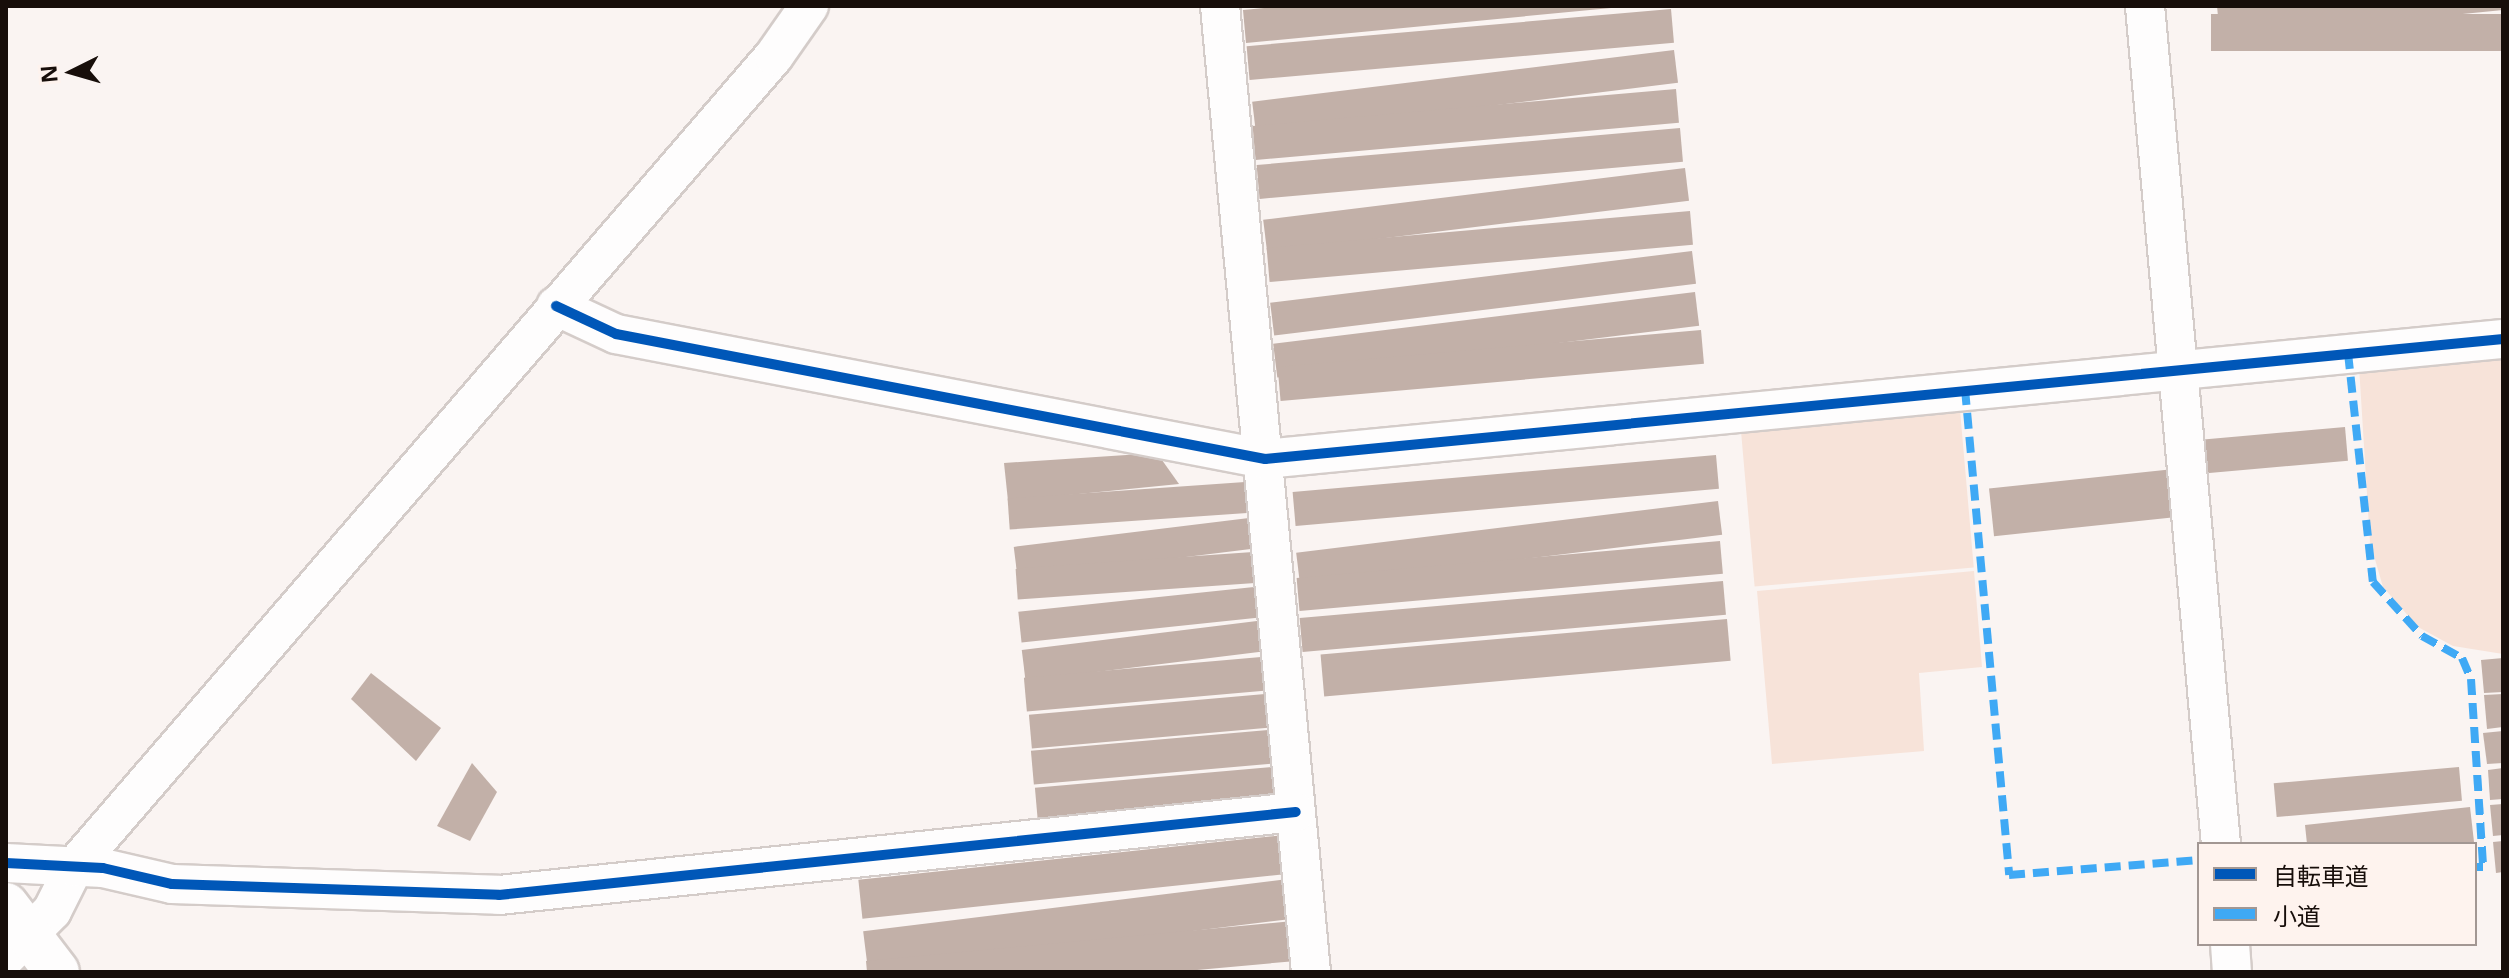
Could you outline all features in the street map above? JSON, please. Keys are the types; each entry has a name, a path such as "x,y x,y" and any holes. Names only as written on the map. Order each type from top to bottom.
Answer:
{"highway":[{"path":"14,933 57,972"}],"street":[{"path":"14,933 52,911 74,867 809,6"},
{"path":"1220,6 1311,972"},
{"path":"2145,6 2221,842"},
{"path":"556,306 616,334 1265,459 2503,339"},
{"path":"6,863 74,867 172,884 499,895 1296,812"},
{"path":"2230,946 2232,972"}],"shaded area":[{"path":"2503,353 2503,654 2453,646 2418,627 2383,587 2370,542 2359,366"},
{"path":"1960,410 1974,567 1755,587 1741,429"},
{"path":"1974,571 1982,667 1919,673 1924,751 1772,764 1757,591"}],"building":[{"path":"1284,6 1611,8 1246,43 1243,10"},
{"path":"2217,6 2503,6 2503,10 2220,38"},
{"path":"1671,9 1674,43 1250,80 1247,46"},
{"path":"2211,14 2503,14 2503,51 2211,51"},
{"path":"1674,50 1678,83 1256,135 1252,102"},
{"path":"1676,89 1679,123 1256,160 1253,126"},
{"path":"1680,128 1683,162 1260,199 1257,165"},
{"path":"1685,168 1689,201 1267,253 1263,220"},
{"path":"1690,211 1693,245 1270,282 1267,248"},
{"path":"1692,251 1696,284 1274,336 1270,303"},
{"path":"1695,292 1699,326 1277,378 1273,344"},
{"path":"1701,330 1704,364 1281,401 1278,367"},
{"path":"2345,427 2348,461 2207,473 2204,439"},
{"path":"1157,453 1179,484 1008,501 1004,463"},
{"path":"1716,455 1719,489 1296,526 1293,492"},
{"path":"2174,469 2179,517 1994,536 1989,488"},
{"path":"1245,482 1247,513 1010,530 1008,499"},
{"path":"1718,501 1722,535 1300,587 1296,553"},
{"path":"1249,518 1253,549 1018,578 1014,547"},
{"path":"1720,541 1723,574 1299,611 1297,578"},
{"path":"1253,552 1255,583 1018,600 1016,569"},
{"path":"1723,581 1726,615 1303,652 1300,618"},
{"path":"1254,587 1257,618 1022,643 1018,612"},
{"path":"1727,619 1731,661 1324,696 1321,655"},
{"path":"1257,621 1261,652 1026,681 1022,650"},
{"path":"1261,657 1264,691 1027,712 1024,678"},
{"path":"2503,658 2503,692 2484,693 2481,660"},
{"path":"371,673 441,728 416,761 351,699"},
{"path":"1265,694 1268,728 1032,749 1029,715"},
{"path":"2503,694 2503,727 2487,729 2484,695"},
{"path":"1268,730 1271,764 1034,785 1031,751"},
{"path":"2503,731 2503,763 2487,764 2483,733"},
{"path":"472,763 497,792 470,841 437,826"},
{"path":"1272,767 1275,801 1038,822 1035,788"},
{"path":"2459,767 2462,801 2277,817 2274,783"},
{"path":"2503,768 2503,799 2490,800 2488,770"},
{"path":"2503,804 2503,835 2493,836 2490,805"},
{"path":"2470,807 2474,842 2307,842 2305,825"},
{"path":"1285,835 1289,874 862,919 858,880"},
{"path":"2503,841 2503,872 2496,873 2493,842"},
{"path":"1288,879 1293,919 868,971 863,931"},
{"path":"1293,921 1296,961 1175,972 867,972 866,961"}],"marked path":[{"path":"2348,353 2373,582 2422,636 2462,658 2471,679 2483,867 2477,867"},
{"path":"1965,389 2009,875 2197,860"}],"cycle path":[{"path":"556,306 616,334 1265,459 2503,339"},
{"path":"6,863 103,868 172,884 499,895 1296,812"}]}
